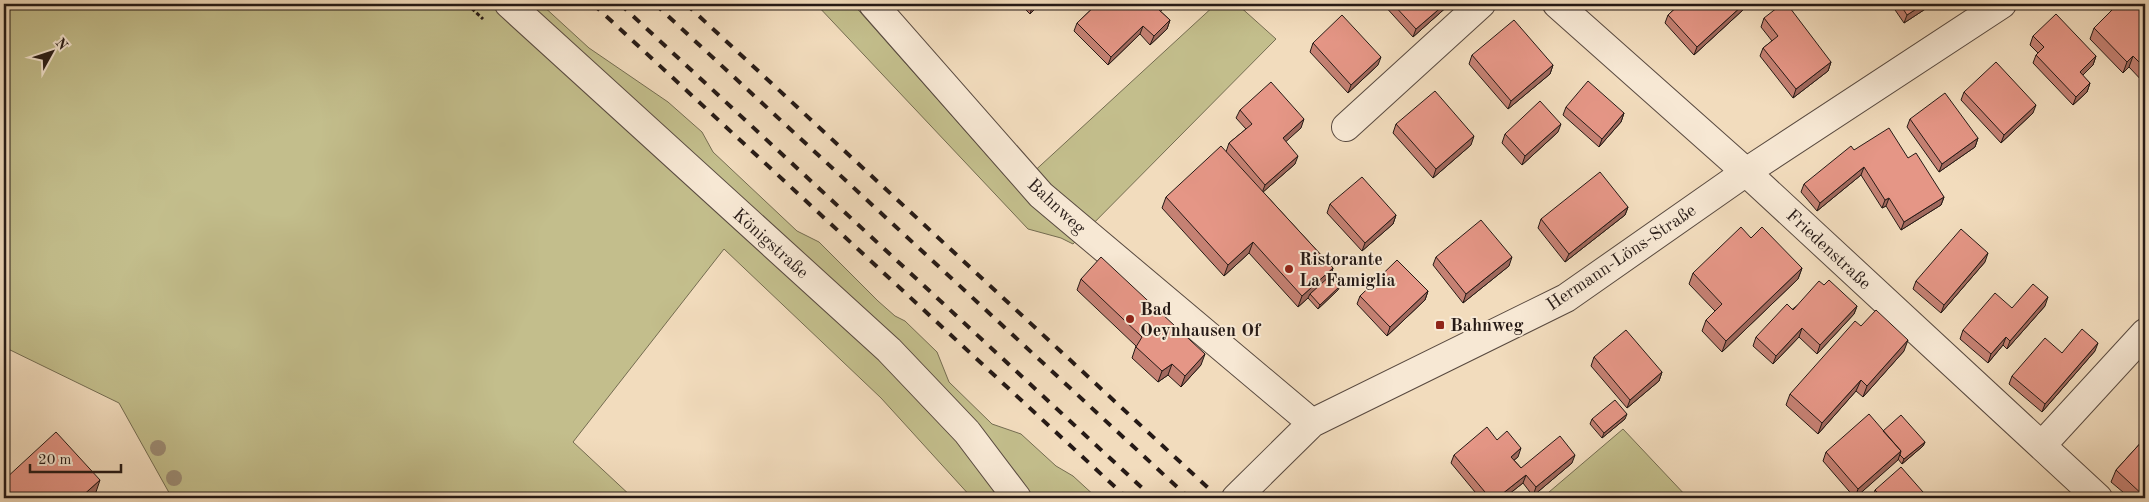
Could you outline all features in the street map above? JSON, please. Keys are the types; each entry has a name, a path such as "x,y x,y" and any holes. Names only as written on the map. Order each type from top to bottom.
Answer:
{"street":[{"name":"Königstraße","path":"509,4 889,350 968,432 1017,498"},
{"name":"Bahnweg","path":"873,4 1041,195 1312,423"},
{"path":"1346,128 1481,4"},
{"name":"Friedenstraße","path":"1557,4 1746,172 2098,498"},
{"name":"Hermann-Löns-Straße","path":"1236,498 1312,423 1566,298 1746,172 2002,4"},
{"path":"2042,445 2145,333"}],"shaded area":[{"path":"4,4 541,4 589,48 668,102 702,132 713,152 797,231 819,242 878,301 895,316 905,321 937,352 949,382 992,424 1021,434 1056,466 1073,476 1097,498 972,498 881,398 724,249 573,442 633,498 172,498 119,403 4,347"},
{"path":"816,4 853,4 1016,188 1216,4 1237,4 1276,39 1073,244 1061,238 1028,229"},
{"path":"1623,429 1688,498 1542,498"}],"building":[{"path":"1097,4 1163,4 1158,9 1170,20 1154,36 1143,26 1111,57 1077,23"},
{"path":"1393,4 1445,4 1416,29"},
{"path":"1680,4 1744,4 1697,47 1668,15"},
{"path":"1782,4 1787,4 1831,62 1796,89 1763,48 1778,36 1764,18"},
{"path":"1900,4 1924,4 1907,15"},
{"path":"2118,4 2145,4 2145,68 2133,56 2127,62 2094,28"},
{"path":"2056,14 2096,56 2080,72 2090,83 2076,97 2036,55 2044,47 2033,36"},
{"path":"1342,15 1381,57 1351,85 1313,43"},
{"path":"1514,20 1553,65 1511,101 1472,55"},
{"path":"1996,62 2036,105 2004,135 1964,92"},
{"path":"1588,81 1624,113 1602,139 1566,107"},
{"path":"1271,82 1304,119 1283,138 1298,156 1265,185 1229,143 1252,124 1240,110"},
{"path":"1435,91 1474,136 1436,169 1396,124"},
{"path":"1945,93 1978,138 1942,164 1910,119"},
{"path":"1540,101 1561,124 1525,156 1505,134"},
{"path":"1889,128 1908,158 1916,153 1944,197 1904,222 1889,198 1885,200 1864,167 1820,203 1804,184 1851,146 1854,150"},
{"path":"1221,146 1333,268 1302,296 1253,242 1228,265 1166,197"},
{"path":"1600,172 1628,207 1569,254 1541,219"},
{"path":"1362,177 1396,215 1365,243 1330,204"},
{"path":"1481,220 1512,257 1466,294 1436,257"},
{"path":"1741,227 1751,238 1762,227 1802,268 1726,341 1706,320 1722,304 1693,273"},
{"path":"1961,229 1988,253 1944,305 1916,281"},
{"name":"Bad Oeynhausen Of","path":"1101,257 1205,354 1185,376 1172,364 1162,371 1136,347 1142,337 1081,279"},
{"path":"1397,260 1428,291 1390,327 1360,296"},
{"path":"1331,275 1340,286 1320,305 1310,294"},
{"path":"1829,280 1857,306 1820,345 1802,328 1776,356 1756,337 1787,304 1793,310 1819,281 1824,285"},
{"path":"2033,284 2048,297 2010,341 2006,337 1991,354 1963,330 1995,293 2012,308"},
{"path":"1876,310 1908,340 1867,386 1861,380 1822,423 1790,394 1855,321 1861,326"},
{"path":"2082,329 2098,343 2045,404 2012,376 2045,338 2062,353"},
{"path":"1626,330 1662,372 1630,400 1594,357"},
{"path":"1615,400 1627,414 1604,433 1592,419"},
{"path":"1869,414 1901,451 1858,489 1826,452"},
{"path":"1901,415 1925,442 1904,459 1900,455 1901,451 1883,431"},
{"path":"1487,427 1497,440 1507,431 1521,448 1511,457 1521,468 1560,436 1575,455 1536,487 1526,475 1497,498 1490,498 1454,455"},
{"path":"56,432 100,480 80,498 4,498 4,480"},
{"path":"2145,438 2145,497 2116,470"},
{"path":"1901,467 1923,492 1915,498 1883,498 1875,490"}],"railway":[{"path":"593,4 1127,498"},
{"path":"620,4 1153,498"},
{"path":"655,4 1189,498"},
{"path":"686,4 1219,498"}],"place":[{"name":"Ristorante La Famiglia","path":"1289,269"},
{"name":"Bad Oeynhausen Of","path":"1130,319"},
{"name":"Bahnweg","path":"1440,325"}]}
